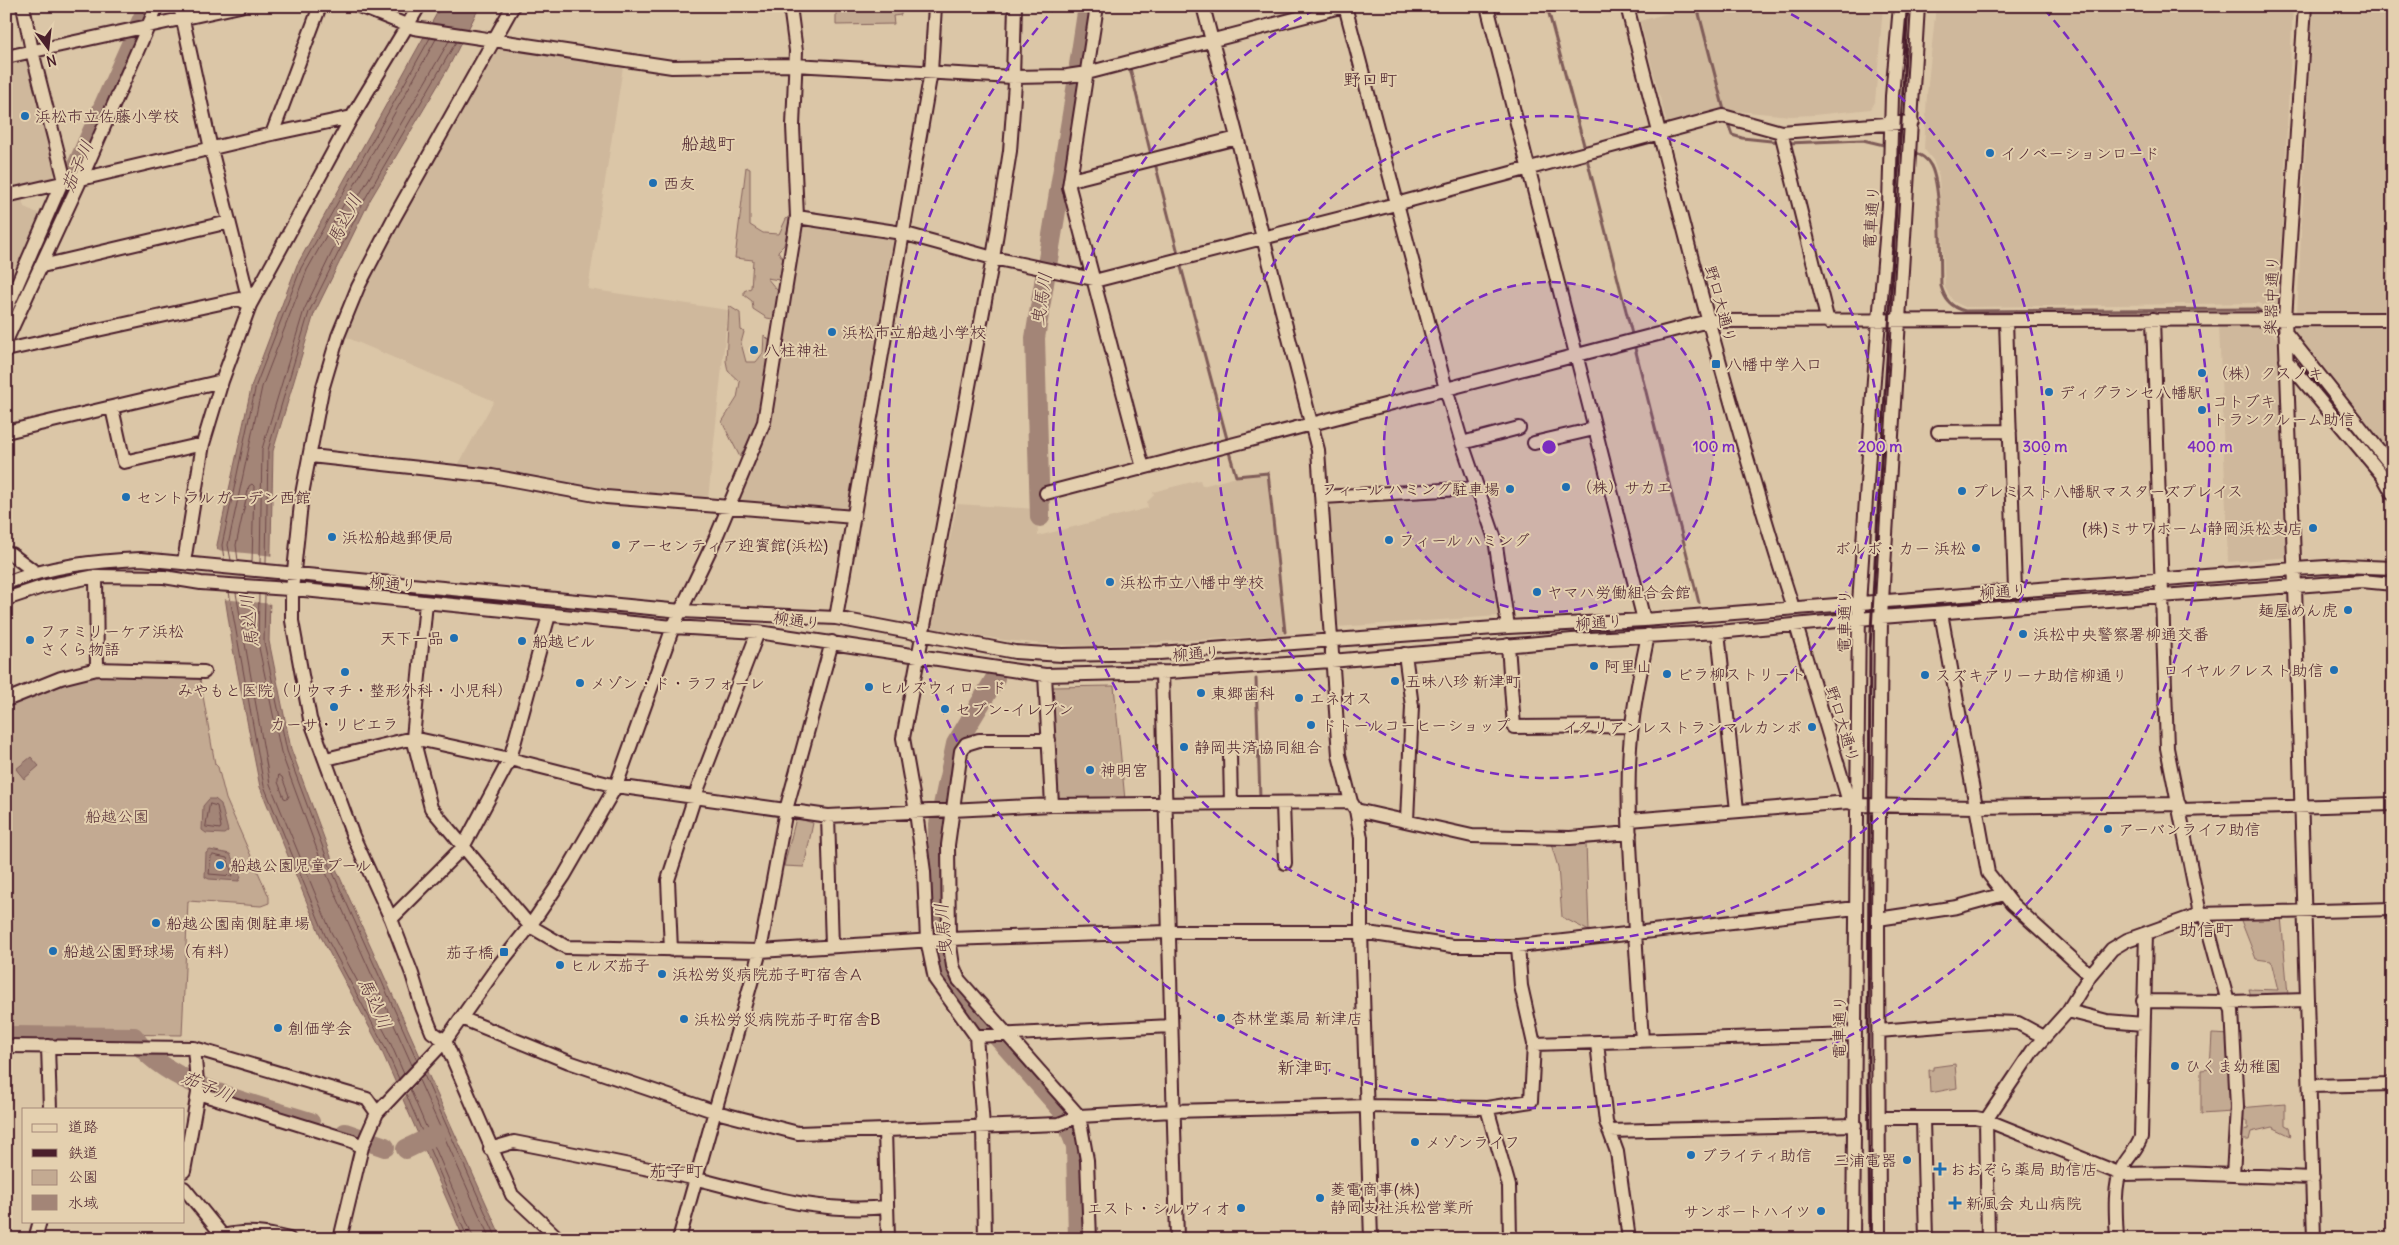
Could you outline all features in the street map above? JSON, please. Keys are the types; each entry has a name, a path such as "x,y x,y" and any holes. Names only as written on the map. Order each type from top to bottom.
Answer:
{"street":[{"path":"6,310 65,178 32,51 23,6"},
{"path":"6,341 42,266 157,6"},
{"path":"6,57 149,25 182,12 240,6"},
{"path":"272,134 320,6"},
{"path":"359,6 411,27 672,67 794,64 1014,78 1067,76 1087,73 1344,6 1446,389 1462,443 1495,539 1508,627"},
{"path":"190,562 202,444 222,381 250,305 352,117 411,27 418,6"},
{"path":"513,6 491,39 358,286 338,336 322,390 311,456 286,571 292,621 310,720 353,836 391,919 432,1032 441,1044 512,1196 546,1234 559,1239"},
{"path":"340,1239 362,1147 380,1111 441,1044 530,926 564,876 616,786 673,627 728,508 764,422 797,217 794,126 794,64 796,51 790,6"},
{"path":"836,618 931,72 935,6"},
{"path":"985,1239 981,1036 935,979 929,940 924,872 903,738 1010,151 1015,83 1015,6"},
{"path":"1097,6 1069,187 1143,468"},
{"path":"1203,6 1318,450 1323,497 1331,660 1339,755 1361,838 1360,932 1371,1239"},
{"path":"1487,6 1644,620"},
{"name":"野口大通り","path":"1627,6 1708,321 1767,527 1793,608"},
{"name":"電車通り","path":"1853,1239 1856,908 1853,804 1859,604 1889,205 1892,122 1900,6"},
{"path":"1879,1239 1878,919 1882,601 1918,6"},
{"name":"楽器中通り","path":"2305,6 2277,322 2286,360 2295,586 2314,1239"},
{"path":"182,12 211,149 250,305"},
{"path":"797,217 902,233 992,258 1098,280 1396,204 1723,116 1781,132 1892,122 1912,122"},
{"path":"6,196 65,178 81,179 352,117"},
{"path":"1781,132 1828,322"},
{"path":"1070,180 1237,138"},
{"path":"42,266 229,222"},
{"path":"6,350 239,299 250,305"},
{"path":"2153,319 2167,748 2202,914 2232,1010 2237,1107 2233,1175"},
{"path":"1046,493 1708,321 1828,322 2153,319 2277,322 2393,319"},
{"path":"2006,321 2015,590"},
{"path":"2277,322 2393,468"},
{"path":"2286,360 2383,476 2393,494"},
{"path":"6,432 222,381"},
{"path":"112,408 124,462 202,444"},
{"path":"1462,443 1519,428"},
{"path":"1534,444 1594,429"},
{"path":"1938,432 2010,431"},
{"path":"311,456 492,476 606,497 854,517"},
{"path":"1323,497 1478,488"},
{"path":"6,554 11,554 34,572"},
{"name":"柳通り","path":"6,583 34,572 87,562 141,559 190,562 681,610 836,618 1015,652 1062,655 1159,653 1508,627 1644,620 2294,569 2343,566 2393,568"},
{"path":"96,576 97,669"},
{"name":"柳通り","path":"6,599 42,587 96,576 164,577 201,583 673,627 758,632 832,642 1027,674 1045,675 1162,672 1331,660 1508,645 1796,626 1882,617 2362,580 2393,584"},
{"path":"426,603 413,738 431,808 530,926 566,947 760,951 947,939 1168,932 1360,932 1452,946 1518,946 1856,908"},
{"path":"1941,613 1988,873 2012,904 2090,974"},
{"path":"391,919 463,847 510,759 549,615"},
{"name":"野口大通り","path":"1796,626 1853,804"},
{"path":"671,950 668,880 695,796 758,632"},
{"path":"1718,632 1737,810"},
{"path":"1642,1040 1630,827 1632,726 1648,635"},
{"path":"679,1239 760,951 786,810 832,642"},
{"path":"1508,645 1514,727 1632,726"},
{"path":"1405,654 1412,706 1407,821"},
{"path":"6,700 61,678 97,669 204,672"},
{"path":"1162,672 1177,1239"},
{"path":"1045,675 1052,805"},
{"path":"326,759 413,738 510,759 616,786 828,816 1052,805 1283,803 1354,806 1472,836 1570,838 1737,810 1853,804 1976,807 2302,807 2393,804"},
{"path":"1049,740 979,740 966,744 961,751 946,811 948,845 947,939 953,966 959,980 1076,1117 1088,1160 1090,1239"},
{"path":"1230,755 1231,803"},
{"path":"1283,803 1285,863"},
{"path":"828,816 832,946"},
{"path":"1878,919 1957,907 2004,894"},
{"path":"1988,1239 1986,1120 2032,1050 2068,1011 2090,974 2112,950 2127,940 2202,914 2393,909"},
{"path":"2117,1239 2116,1214 2120,1174 2122,1168 2137,1148 2141,1137 2146,933"},
{"path":"461,1018 569,1062 716,1112 798,1133 1059,1124 1076,1117 1173,1111 1367,1106 1487,1108 1531,1101 1534,1044 1521,986 1518,946"},
{"path":"2144,1001 2228,1002 2307,1000"},
{"path":"2068,1011 2107,1021 2143,1024"},
{"path":"1879,1031 1990,1022 2018,1023 2044,1037"},
{"path":"981,1036 1170,1026"},
{"path":"1534,1044 1855,1034"},
{"path":"1597,1043 1606,1122 1617,1152 1629,1239"},
{"path":"6,1046 194,1048 367,1098 380,1111"},
{"path":"48,1046 50,1108"},
{"path":"185,1165 198,1088 194,1048"},
{"path":"2310,1086 2393,1084"},
{"path":"198,1088 352,1141 362,1147"},
{"path":"1487,1108 1509,1186 1510,1239"},
{"path":"1878,1118 1976,1118 1986,1120 2120,1174 2179,1173 2313,1178"},
{"path":"1923,1119 1926,1239"},
{"path":"1609,1131 1855,1125"},
{"path":"885,1130 888,1239"},
{"path":"490,1149 514,1142 697,1179 792,1203 856,1210 887,1207"},
{"path":"185,1189 223,1237 244,1232 271,1234 289,1239"},
{"path":"35,1239 40,1222"}],"shaded area":[{"path":"1693,6 1883,6 1875,102 1871,109 1814,115 1791,116 1726,110 1667,124 1640,21"},
{"path":"1936,6 2293,6 2278,310 2270,315 2260,303 1965,307 1953,301 1945,288 1939,177 1933,160 1924,149 1927,94"},
{"path":"2313,6 2393,6 2393,314 2297,314"},
{"path":"500,46 623,67 588,289 728,310 708,499 543,482 457,467 494,401 341,335 363,282"},
{"name":"浜松市立佐藤小学校","path":"30,56 56,171 50,181 19,187 24,207 40,214 17,267 6,263 6,62"},
{"name":"浜松市立船越小学校","path":"808,223 888,235 893,239 849,514 738,502 770,424 802,226"},
{"path":"2219,323 2265,323 2282,346 2290,557 2228,562"},
{"path":"2295,326 2393,327 2393,460 2294,334"},
{"name":"浜松市立八幡中学校","path":"1267,474 1283,635 1092,646 1055,645 1004,640 932,628 957,504 1037,509 1038,536 1148,508 1147,502 1154,495 1153,492 1200,480 1202,486 1233,478"},
{"path":"1475,492 1494,556 1499,616 1337,627 1329,502"}],"green space":[{"path":"836,6 901,6 901,15 893,16 894,24 836,25"},
{"path":"746,167 750,169 750,225 763,233 779,234 786,219 791,215 784,245 778,251 784,261 779,280 767,278 781,295 778,320 767,318 753,309 752,301 744,295 744,291 751,288 753,260 735,258"},
{"path":"729,306 740,313 741,330 744,332 741,343 746,362 756,362 763,353 764,335 769,340 771,358 761,398 758,422 740,457 722,422 737,398 740,382 728,371 726,361"},
{"name":"船越公園","path":"102,674 200,679 215,764 218,767 226,799 269,897 269,903 261,906 188,901 182,1035 6,1033 6,706 85,677"},
{"path":"1114,686 1125,800 1057,801 1051,687"},
{"path":"796,818 813,823 804,867 784,866"},
{"path":"1586,843 1589,931 1562,917 1558,867 1551,844"},
{"path":"2281,916 2288,995 2251,996 2249,989 2278,990 2271,961 2256,959 2240,918"},
{"path":"2212,1034 2232,1035 2232,1112 2201,1114 2201,1070 2210,1069"},
{"path":"1955,1064 1957,1088 1930,1093 1929,1070 1933,1070 1933,1067"},
{"path":"2285,1104 2285,1125 2289,1127 2291,1136 2272,1127 2251,1132 2249,1140 2237,1140 2240,1130 2248,1129 2248,1121 2239,1121 2240,1108"}],"water":[{"name":"馬込川","path":"441,6 480,6 447,70 370,200 314,314 273,451 269,641 291,749 333,862 502,1239 464,1239 380,1047 321,937 260,787 233,649 217,545 252,384 297,265"},
{"path":"31,757 39,766 24,779 16,769"},
{"name":"船越公園児童プール","path":"209,799 215,799 221,804 228,831 224,834 206,833 202,830 203,806"},
{"name":"船越公園児童プール","path":"210,850 230,854 241,877 239,881 209,879 205,877 206,853"}],"pier":[{"path":"215,550 274,556 272,604 222,599"},
{"path":"423,1053 429,1069 401,1101 394,1086"}],"waterway":[{"name":"茄子川","path":"6,325 148,6"},
{"name":"曳馬川","path":"1079,65 1088,6"},
{"path":"1547,6 1585,149"},
{"path":"1697,6 1725,114"},
{"path":"1130,68 1151,155"},
{"name":"曳馬川","path":"1040,517 1035,338 1077,84"},
{"path":"1727,120 1732,135 1742,138 1781,142"},
{"path":"1788,143 1863,140 1888,146"},
{"path":"1913,152 1928,161 1935,176 1939,206 1941,286 1949,302 1960,309 1965,311 2257,309 2267,316"},
{"path":"1586,155 1633,338"},
{"path":"1155,163 1179,257"},
{"path":"1180,263 1227,439"},
{"path":"2272,323 2281,333"},
{"path":"1634,344 1699,603"},
{"path":"1229,452 1236,476 1268,473 1285,632"},
{"path":"2373,453 2393,478"},
{"name":"曳馬川","path":"995,679 956,744 938,829 941,948 944,967 951,984 1062,1110 1076,1146 1078,1239"},
{"path":"1256,679 1260,798"},
{"name":"茄子川","path":"6,1036 134,1037 148,1054 167,1069 189,1081 239,1101 310,1122"},
{"name":"茄子川","path":"345,1133 385,1147"},
{"name":"茄子川","path":"406,1149 435,1135"}],"railway":[{"path":"1870,1239 1868,1061 1870,647 1908,6"}],"place":[{"name":"浜松市立佐藤小学校","path":"25,116"},
{"name":"イノベーションロード","path":"1990,153"},
{"name":"西友","path":"653,183"},
{"name":"浜松市立船越小学校","path":"832,332"},
{"name":"八柱神社","path":"754,350"},
{"name":"八幡中学入口","path":"1716,364"},
{"name":"（株）クスノキ","path":"2202,373"},
{"name":"ディグランセ八幡駅","path":"2049,392"},
{"name":"コトブキ トランクルーム助信","path":"2202,410"},
{"name":"（株）サカエ","path":"1566,487"},
{"name":"フィール ハミング駐車場","path":"1510,489"},
{"name":"プレミスト八幡駅マスターズプレイス","path":"1962,491"},
{"name":"セントラルガーデン西館","path":"126,497"},
{"name":"(株)ミサワホーム 静岡浜松支店","path":"2313,528"},
{"name":"浜松船越郵便局","path":"332,537"},
{"name":"フィール ハミング","path":"1389,540"},
{"name":"アーセンティア迎賓館(浜松)","path":"616,545"},
{"name":"ボルボ・カー 浜松","path":"1976,548"},
{"name":"浜松市立八幡中学校","path":"1110,582"},
{"name":"ヤマハ労働組合会館","path":"1537,592"},
{"name":"麺屋めん虎","path":"2348,610"},
{"name":"浜松中央警察署柳通交番","path":"2023,634"},
{"name":"天下一品","path":"454,638"},
{"name":"ファミリーケア浜松 さくら物語","path":"30,640"},
{"name":"船越ビル","path":"522,641"},
{"name":"阿里山","path":"1594,666"},
{"name":"ロイヤルクレスト助信","path":"2334,670"},
{"name":"みやもと医院（リウマチ・整形外科・小児科）","path":"345,672"},
{"name":"ビラ柳ストリート","path":"1667,674"},
{"name":"スズキアリーナ助信柳通り","path":"1925,675"},
{"name":"五味八珍 新津町","path":"1395,681"},
{"name":"メゾン・ド・ラフォーレ","path":"580,683"},
{"name":"ヒルズウィロード","path":"869,687"},
{"name":"東郷歯科","path":"1201,693"},
{"name":"エネオス","path":"1299,698"},
{"name":"カーサ・リビエラ","path":"334,707"},
{"name":"セブン-イレブン","path":"945,709"},
{"name":"ドトールコーヒーショップ","path":"1311,725"},
{"name":"イタリアンレストランマルカンポ","path":"1812,727"},
{"name":"静岡共済協同組合","path":"1184,747"},
{"name":"神明宮","path":"1090,770"},
{"name":"アーバンライフ助信","path":"2108,829"},
{"name":"船越公園児童プール","path":"220,865"},
{"name":"船越公園南側駐車場","path":"156,923"},
{"name":"船越公園野球場（有料）","path":"53,951"},
{"name":"茄子橋","path":"504,952"},
{"name":"ヒルズ茄子","path":"560,965"},
{"name":"浜松労災病院茄子町宿舎Ａ","path":"662,974"},
{"name":"杏林堂薬局 新津店","path":"1221,1018"},
{"name":"浜松労災病院茄子町宿舎B","path":"684,1019"},
{"name":"創価学会","path":"278,1028"},
{"name":"ひくま幼稚園","path":"2175,1066"},
{"name":"メゾンライフ","path":"1415,1142"},
{"name":"ブライティ助信","path":"1691,1155"},
{"name":"三浦電器","path":"1907,1160"},
{"name":"おおぞら薬局 助信店","path":"1940,1169"},
{"name":"菱電商事(株) 静岡支社浜松営業所","path":"1320,1198"},
{"name":"新風会 丸山病院","path":"1955,1203"},
{"name":"エスト・シルヴィオ","path":"1241,1208"},
{"name":"サンポートハイツ","path":"1821,1211"}],"district":[{"name":"野口町","path":"1370,79"},
{"name":"船越町","path":"708,143"},
{"name":"助信町","path":"2206,929"},
{"name":"新津町","path":"1304,1067"},
{"name":"茄子町","path":"676,1170"}]}
